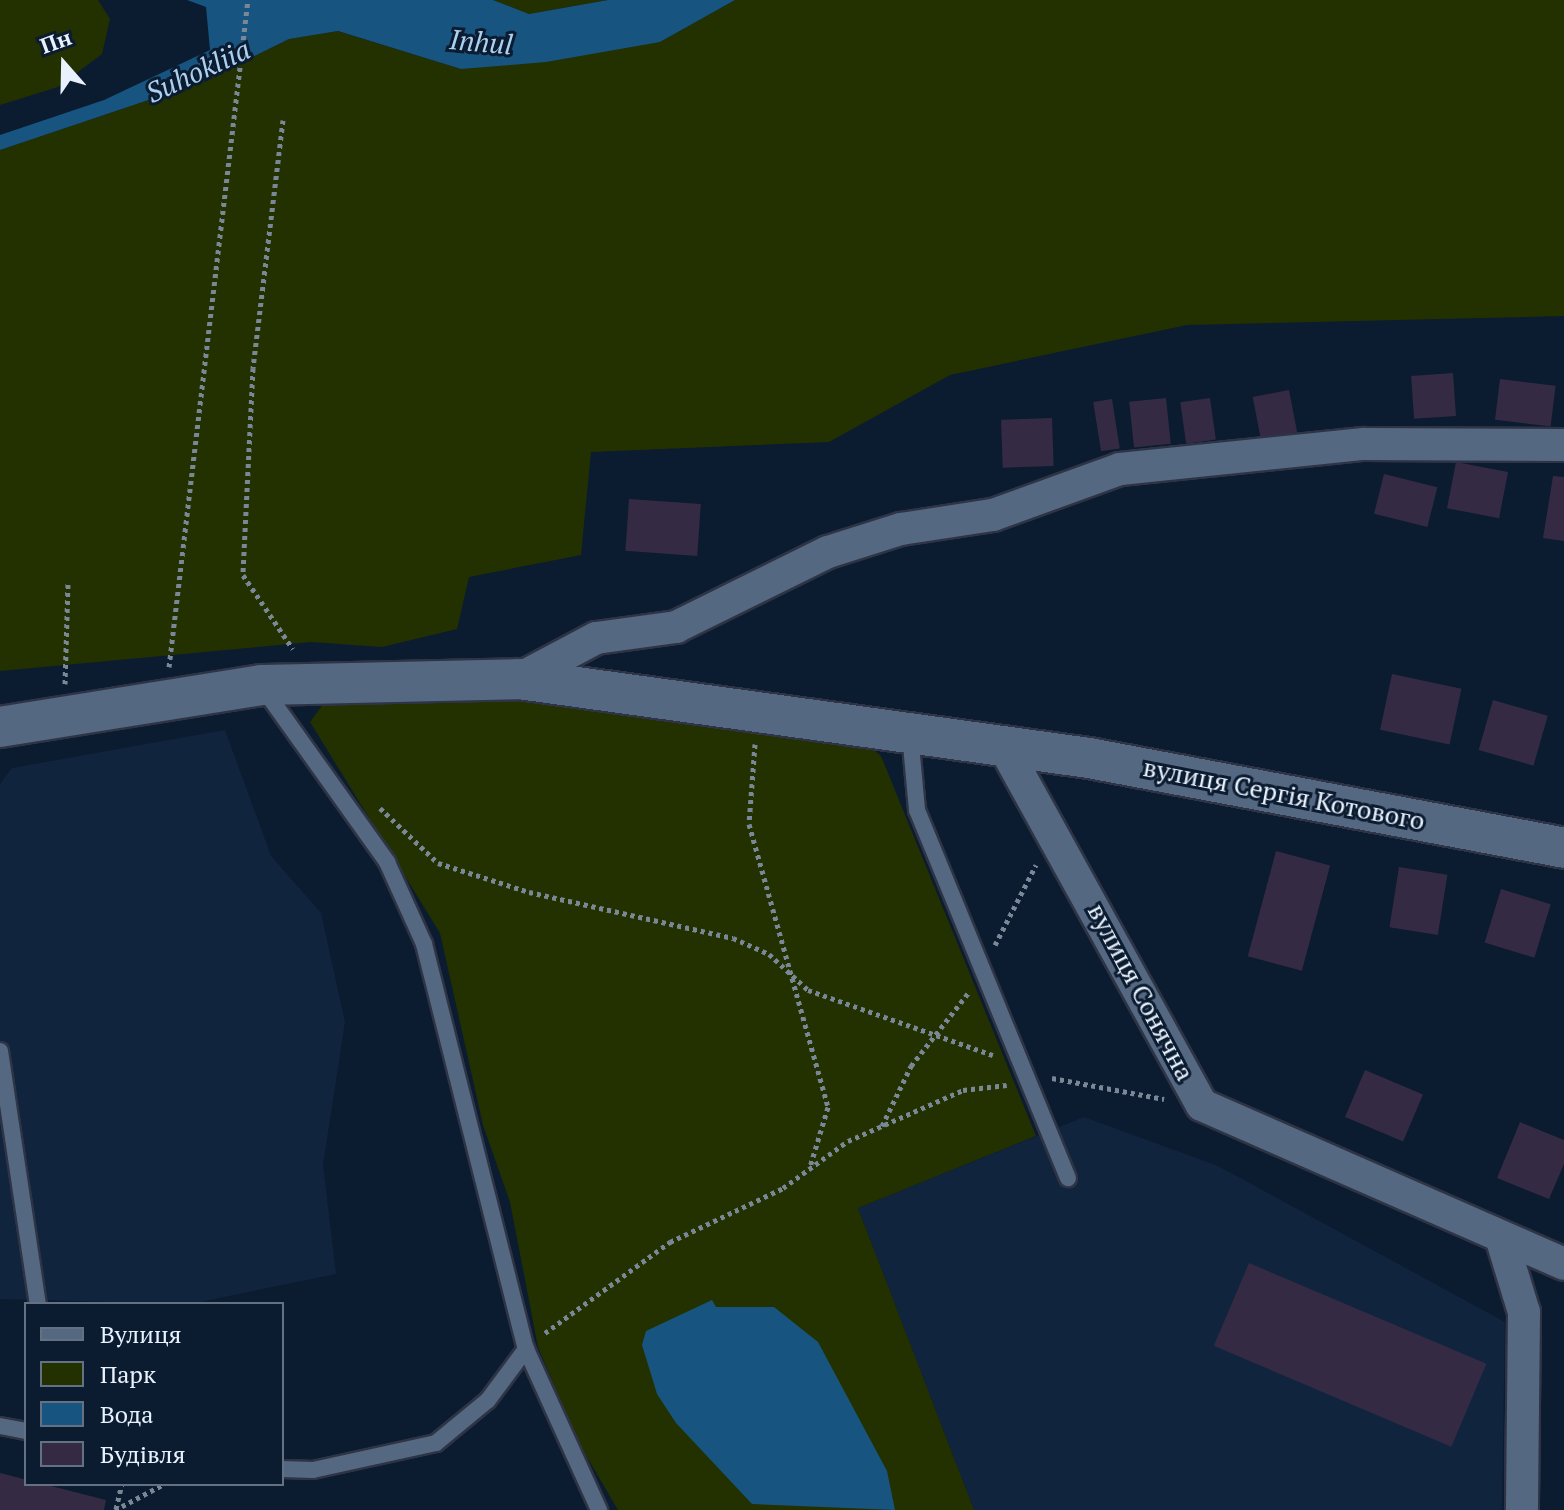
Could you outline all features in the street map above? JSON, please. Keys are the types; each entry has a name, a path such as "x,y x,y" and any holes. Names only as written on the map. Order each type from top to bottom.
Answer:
{"street":[{"path":"519,679 596,638 676,627 828,552 901,529 993,515 1120,469 1364,444 1564,445"},
{"name":"вулиця Сергія Котового","path":"0,727 261,685 328,679 519,679 750,707 1003,745 1564,848"},
{"name":"вулиця Сонячна","path":"1003,745 1202,1105 1564,1264"},
{"path":"1501,1237 1524,1312 1522,1510"}],"lane":[{"path":"261,685 387,862 424,944 526,1349 599,1510"},
{"path":"909,731 917,810 1068,1178"},
{"path":"0,1051 38,1302"},
{"path":"284,1469 313,1470 436,1443 488,1400 526,1349"},
{"path":"0,1426 24,1431"}],"path":[{"path":"169,668 248,0"},
{"path":"283,120 253,368 243,575 297,655 328,679"},
{"path":"65,685 68,582"},
{"path":"750,707 758,766 749,824 828,1107 810,1169"},
{"path":"339,791 376,803 438,863 474,877 733,938 790,973 808,990 1001,1057 1028,1082"},
{"path":"526,1349 670,1242 810,1169 848,1141 963,1090 1055,1078 1202,1105"},
{"path":"115,1509 121,1486"},
{"path":"115,1509 160,1486"}],"shaded area":[{"path":"225,730 271,856 321,913 345,1022 323,1165 336,1274 200,1302 0,1299 0,784 12,768"},
{"path":"1084,1117 1218,1166 1505,1322 1502,1510 974,1510 858,1208"}],"green space":[{"path":"0,0 98,0 110,19 102,54 58,87 0,105"},
{"path":"493,0 608,0 529,14"},
{"path":"735,0 1564,0 1564,316 1187,325 950,375 829,442 591,452 581,555 469,577 457,629 382,647 311,642 0,671 0,150 202,82 289,39 337,31 461,69 660,42"},
{"path":"448,691 858,737 881,756 1036,1136 858,1208 974,1510 618,1510 577,1440 538,1347 510,1202 483,1125 440,933 310,722 324,703"}],"water":[{"path":"187,0 493,0 529,14 608,0 735,0 660,42 546,62 461,69 338,31 289,39 202,82 0,150 0,135 104,100 210,50 206,7"},
{"path":"712,1300 716,1307 774,1307 818,1342 887,1471 895,1510 752,1504 676,1423 657,1394 642,1345 646,1331"}],"building":[{"path":"1453,373 1456,416 1414,419 1411,376"},
{"path":"1500,379 1556,386 1551,427 1495,420"},
{"path":"1289,390 1297,432 1261,439 1253,397"},
{"path":"1166,398 1171,444 1134,448 1129,402"},
{"path":"1210,398 1216,440 1186,444 1180,402"},
{"path":"1112,399 1120,448 1101,451 1093,402"},
{"path":"1052,418 1054,466 1003,468 1001,420"},
{"path":"1456,462 1508,472 1499,518 1447,508"},
{"path":"1384,474 1437,487 1427,527 1374,514"},
{"path":"1553,476 1564,477 1564,541 1543,538"},
{"path":"629,499 701,504 697,556 625,551"},
{"path":"1392,674 1461,689 1450,745 1380,730"},
{"path":"1493,700 1548,716 1533,766 1479,750"},
{"path":"1276,851 1330,865 1302,971 1248,956"},
{"path":"1399,867 1447,875 1438,935 1389,927"},
{"path":"1501,889 1551,904 1534,958 1485,943"},
{"path":"1365,1070 1423,1095 1403,1142 1345,1117"},
{"path":"1520,1122 1564,1140 1564,1164 1549,1199 1497,1178"},
{"path":"1249,1263 1486,1364 1451,1447 1214,1346"},
{"path":"0,1473 24,1479 24,1486 51,1486 106,1500 104,1510 0,1510"}],"water label":[{"name":"Inhul","path":"481,42"},
{"name":"Suhokliia","path":"198,71"}]}
